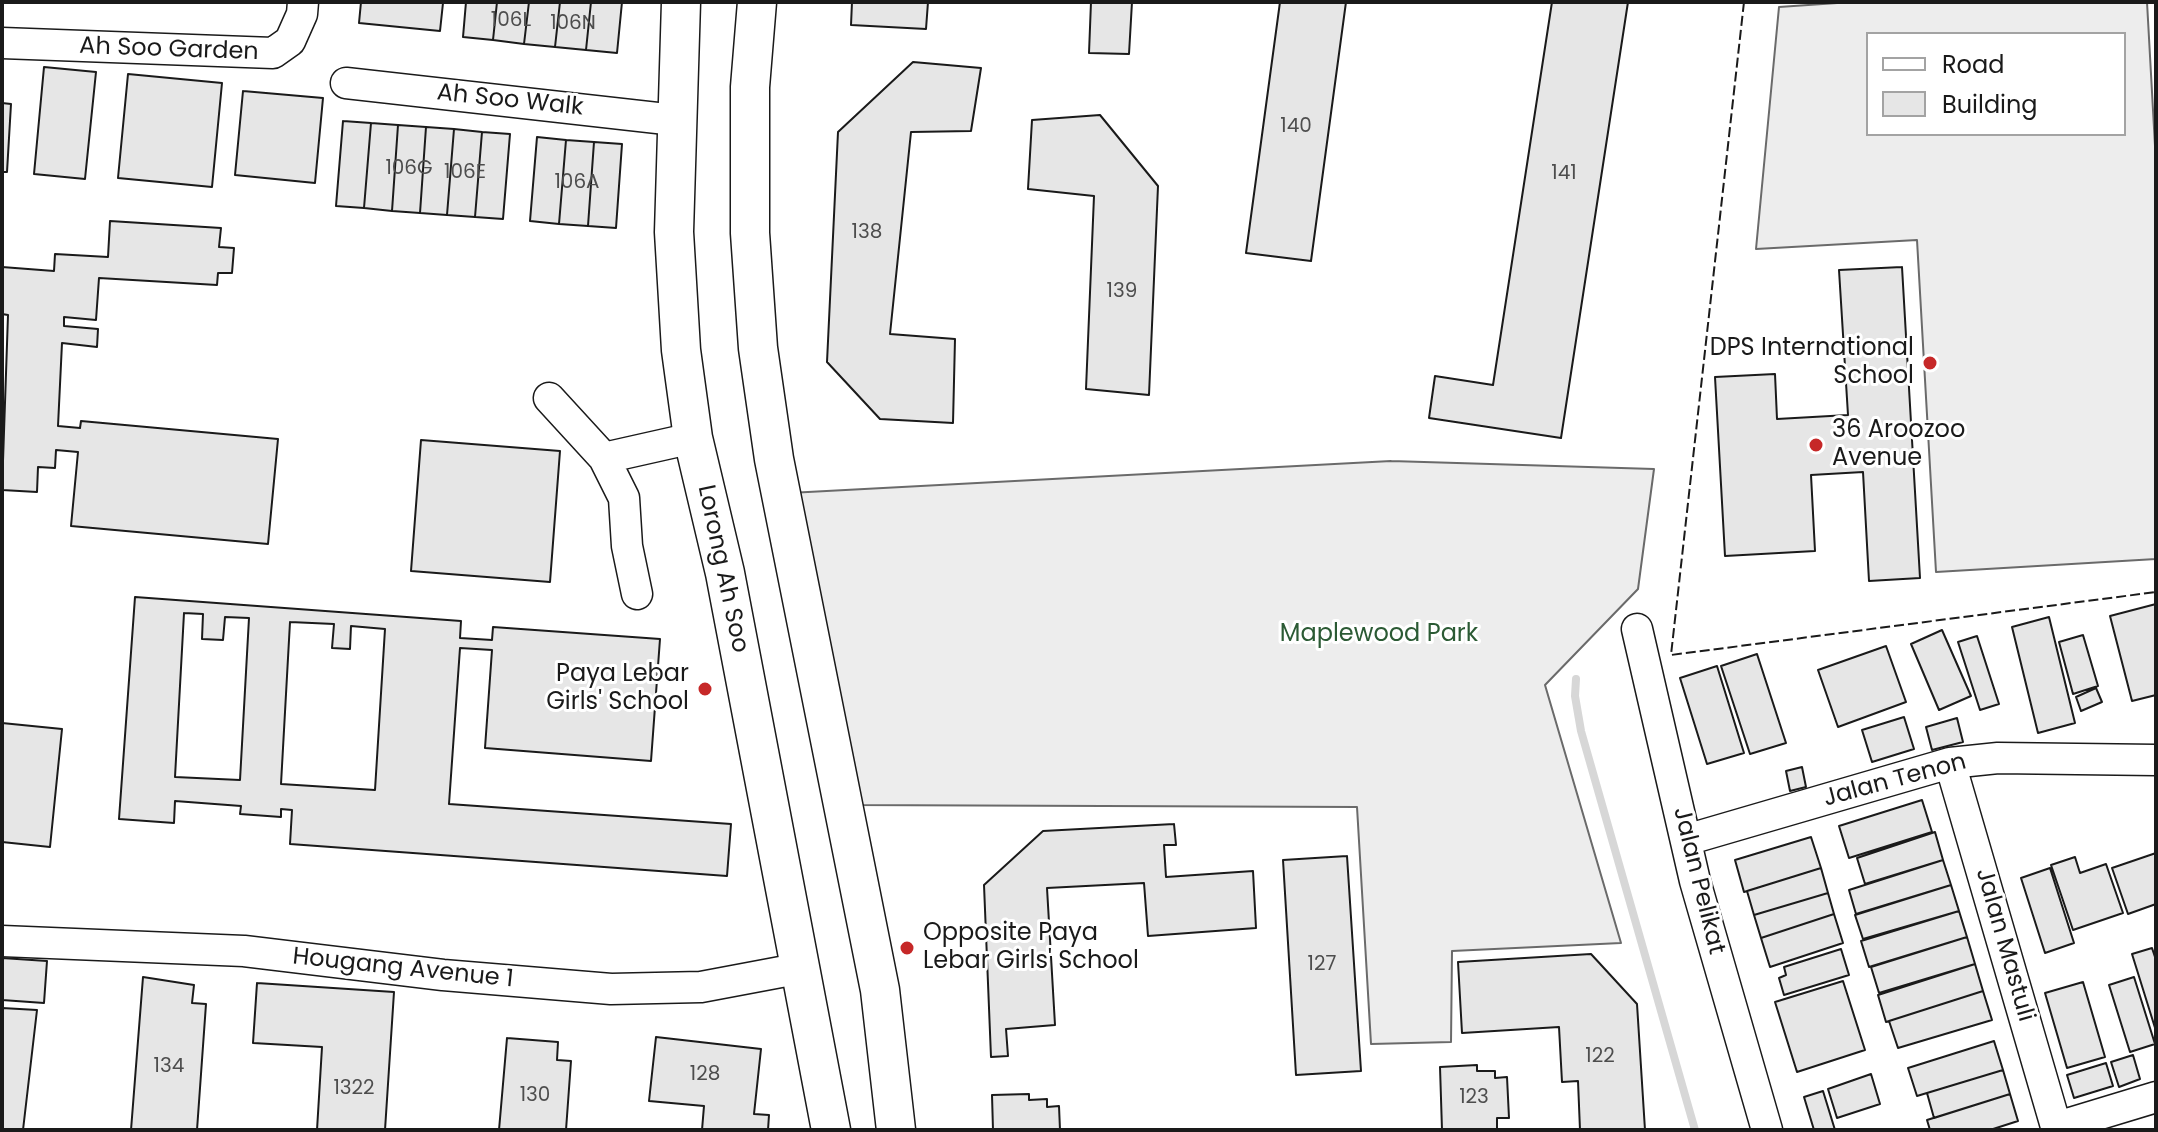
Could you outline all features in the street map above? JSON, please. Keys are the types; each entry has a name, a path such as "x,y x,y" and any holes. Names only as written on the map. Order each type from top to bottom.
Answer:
{"main road":[{"name":"Lorong Ah Soo","path":"681,2 675,120 674,246 681,350 693,438 725,573 831,1130"},
{"path":"757,2 750,87 750,233 758,348 774,459 880,990 896,1130"}],"street":[{"name":"Ah Soo Garden","path":"2,43 273,53 290,41 302,14 303,2"},
{"name":"Ah Soo Walk","path":"346,83 675,120"},
{"path":"549,398 604,458 624,498 627,546 637,594"},
{"path":"604,458 693,438"},
{"name":"Jalan Pelikat","path":"1637,629 1686,840 1767,1130"},
{"name":"Jalan Tenon","path":"1686,840 1950,763 2009,758 2156,760"},
{"name":"Jalan Mastuli","path":"1950,763 2057,1128 2156,1097"},
{"name":"Hougang Avenue 1","path":"2,941 244,951 443,975 611,989 701,987 802,968"}],"shaded area":[{"path":"1852,2 2147,2 2156,164 2156,559 1936,572 1917,240 1756,249 1779,7"},
{"name":"Maplewood Park","path":"1391,461 1654,469 1638,589 1545,685 1621,943 1452,951 1451,1042 1371,1044 1357,807 849,805 789,493"}],"building":[{"path":"361,2 443,3 440,31 359,23"},
{"path":"466,2 497,2 493,40 463,37"},
{"path":"497,2 529,2 524,44 493,40"},
{"path":"529,2 560,2 555,47 524,44"},
{"path":"560,2 591,2 586,50 555,47"},
{"path":"591,2 622,2 617,53 586,50"},
{"path":"852,2 928,2 926,29 851,25"},
{"path":"1091,2 1132,2 1129,54 1089,53"},
{"path":"1280,2 1346,2 1311,261 1246,253"},
{"path":"1552,2 1628,2 1561,438 1429,418 1435,376 1493,385"},
{"path":"913,62 981,68 971,131 911,132 890,334 955,339 953,423 880,419 827,362 838,132"},
{"path":"44,67 96,72 85,179 34,174"},
{"path":"128,74 222,83 212,187 118,178"},
{"path":"243,91 323,98 315,183 235,175"},
{"path":"2,103 11,104 7,172 2,172"},
{"path":"1100,115 1158,186 1149,395 1086,389 1094,196 1028,189 1032,120"},
{"path":"343,121 371,123 364,208 336,206"},
{"path":"371,123 398,125 392,211 364,208"},
{"path":"398,125 426,127 420,213 392,211"},
{"path":"426,127 454,129 447,215 420,213"},
{"path":"454,129 482,132 475,217 447,215"},
{"path":"482,132 510,134 503,219 475,217"},
{"path":"537,137 566,140 559,224 530,221"},
{"path":"566,140 594,142 588,226 559,224"},
{"path":"594,142 622,144 616,228 588,226"},
{"path":"110,221 221,228 219,247 234,248 232,273 218,273 217,285 99,278 96,320 64,317 64,326 98,329 97,347 62,343 58,426 80,428 81,421 278,439 268,544 71,526 78,452 56,450 55,468 38,467 37,492 2,490 8,315 2,314 2,267 54,271 55,254 108,257"},
{"name":"36 Aroozoo Avenue","path":"1902,267 1920,578 1869,581 1863,472 1811,475 1815,551 1725,556 1715,377 1775,374 1777,419 1848,415 1839,270"},
{"path":"421,440 560,451 550,582 411,571"},
{"path":"135,597 461,621 460,638 492,640 493,627 660,639 651,761 485,748 492,650 460,648 449,804 731,824 727,876 290,844 292,810 281,809 281,817 240,814 241,806 175,801 174,823 119,819","holes":["184,613 203,614 202,639 223,640 225,617 249,618 240,780 175,777","290,622 334,624 332,648 350,649 351,626 385,629 375,790 281,784"]},
{"path":"2156,604 2156,695 2132,701 2110,616"},
{"path":"2049,617 2075,723 2038,733 2012,627"},
{"path":"1942,630 1971,696 1939,710 1911,644"},
{"path":"2083,635 2098,686 2073,694 2059,642"},
{"path":"1977,636 1999,704 1980,710 1958,642"},
{"path":"1886,646 1906,702 1838,727 1818,670"},
{"path":"1757,654 1786,743 1750,754 1721,666"},
{"path":"1717,666 1744,753 1707,764 1680,678"},
{"path":"2096,688 2102,702 2081,711 2076,697"},
{"path":"1904,717 1914,749 1872,762 1862,730"},
{"path":"1957,718 1963,742 1932,750 1926,727"},
{"path":"2,723 62,729 50,847 2,842"},
{"path":"1802,767 1806,787 1790,791 1786,771"},
{"path":"1922,800 1932,832 1849,858 1839,826"},
{"path":"1174,824 1176,845 1164,845 1166,877 1253,871 1256,928 1148,936 1144,883 1047,888 1055,1025 1006,1029 1008,1056 991,1057 984,885 1043,831"},
{"path":"1935,832 1943,860 1865,884 1857,858"},
{"path":"1811,837 1821,868 1744,892 1735,860"},
{"path":"2156,853 2156,904 2128,914 2112,868"},
{"path":"1347,856 1361,1071 1296,1075 1283,860"},
{"path":"2075,857 2080,873 2106,864 2123,913 2073,930 2051,865"},
{"path":"1943,860 1951,885 1856,914 1849,890"},
{"path":"1821,868 1828,893 1754,915 1747,891"},
{"path":"2050,868 2074,943 2045,953 2021,878"},
{"path":"1951,885 1959,911 1863,939 1855,915"},
{"path":"1828,893 1834,914 1761,938 1754,915"},
{"path":"1959,911 1967,937 1869,967 1861,941"},
{"path":"1834,914 1843,943 1770,967 1761,938"},
{"path":"1967,937 1975,964 1879,993 1871,967"},
{"path":"2152,948 2156,960 2156,1031 2132,954"},
{"path":"1841,949 1849,975 1784,995 1779,978 1786,975 1784,967"},
{"path":"1591,954 1637,1004 1645,1130 1580,1130 1578,1081 1562,1082 1559,1027 1462,1033 1458,962"},
{"path":"2,958 47,961 44,1003 2,1000"},
{"path":"1975,964 1983,991 1886,1022 1878,995"},
{"path":"143,977 194,985 192,1003 206,1004 197,1130 131,1130"},
{"path":"2134,977 2155,1044 2130,1052 2109,985"},
{"path":"1843,981 1865,1050 1797,1072 1775,1002"},
{"path":"2083,982 2105,1057 2067,1068 2045,993"},
{"path":"257,983 394,992 385,1130 317,1130 322,1047 253,1043"},
{"path":"1983,991 1992,1020 1898,1048 1889,1021"},
{"path":"2,1008 37,1010 23,1130 2,1130"},
{"path":"656,1037 761,1049 754,1114 769,1115 768,1130 702,1130 704,1106 649,1101"},
{"path":"507,1038 558,1042 557,1060 571,1061 566,1130 499,1130"},
{"path":"1994,1041 2003,1070 1917,1096 1908,1068"},
{"path":"2133,1055 2140,1079 2119,1087 2111,1062"},
{"path":"2106,1063 2113,1086 2074,1098 2067,1075"},
{"path":"1477,1065 1477,1071 1495,1071 1495,1078 1507,1077 1509,1118 1497,1118 1497,1130 1442,1130 1440,1067"},
{"path":"2003,1070 2010,1094 1934,1118 1927,1093"},
{"path":"1871,1074 1880,1104 1837,1118 1828,1089"},
{"path":"1823,1091 1835,1130 1814,1130 1804,1097"},
{"path":"1029,1094 1029,1100 1047,1099 1047,1107 1059,1106 1060,1130 993,1130 992,1095"},
{"path":"2010,1094 2018,1121 1990,1130 1930,1130 1927,1120"}],"waterway":[{"path":"1576,679 1575,696 1581,731 1695,1130"}],"fence":[{"path":"1744,2 1671,655 2156,592"}],"place":[{"name":"DPS International School","path":"1930,363"},
{"name":"36 Aroozoo Avenue","path":"1816,445"},
{"name":"Paya Lebar Girls' School","path":"705,689"},
{"name":"Opposite Paya Lebar Girls' School","path":"907,948"}]}
